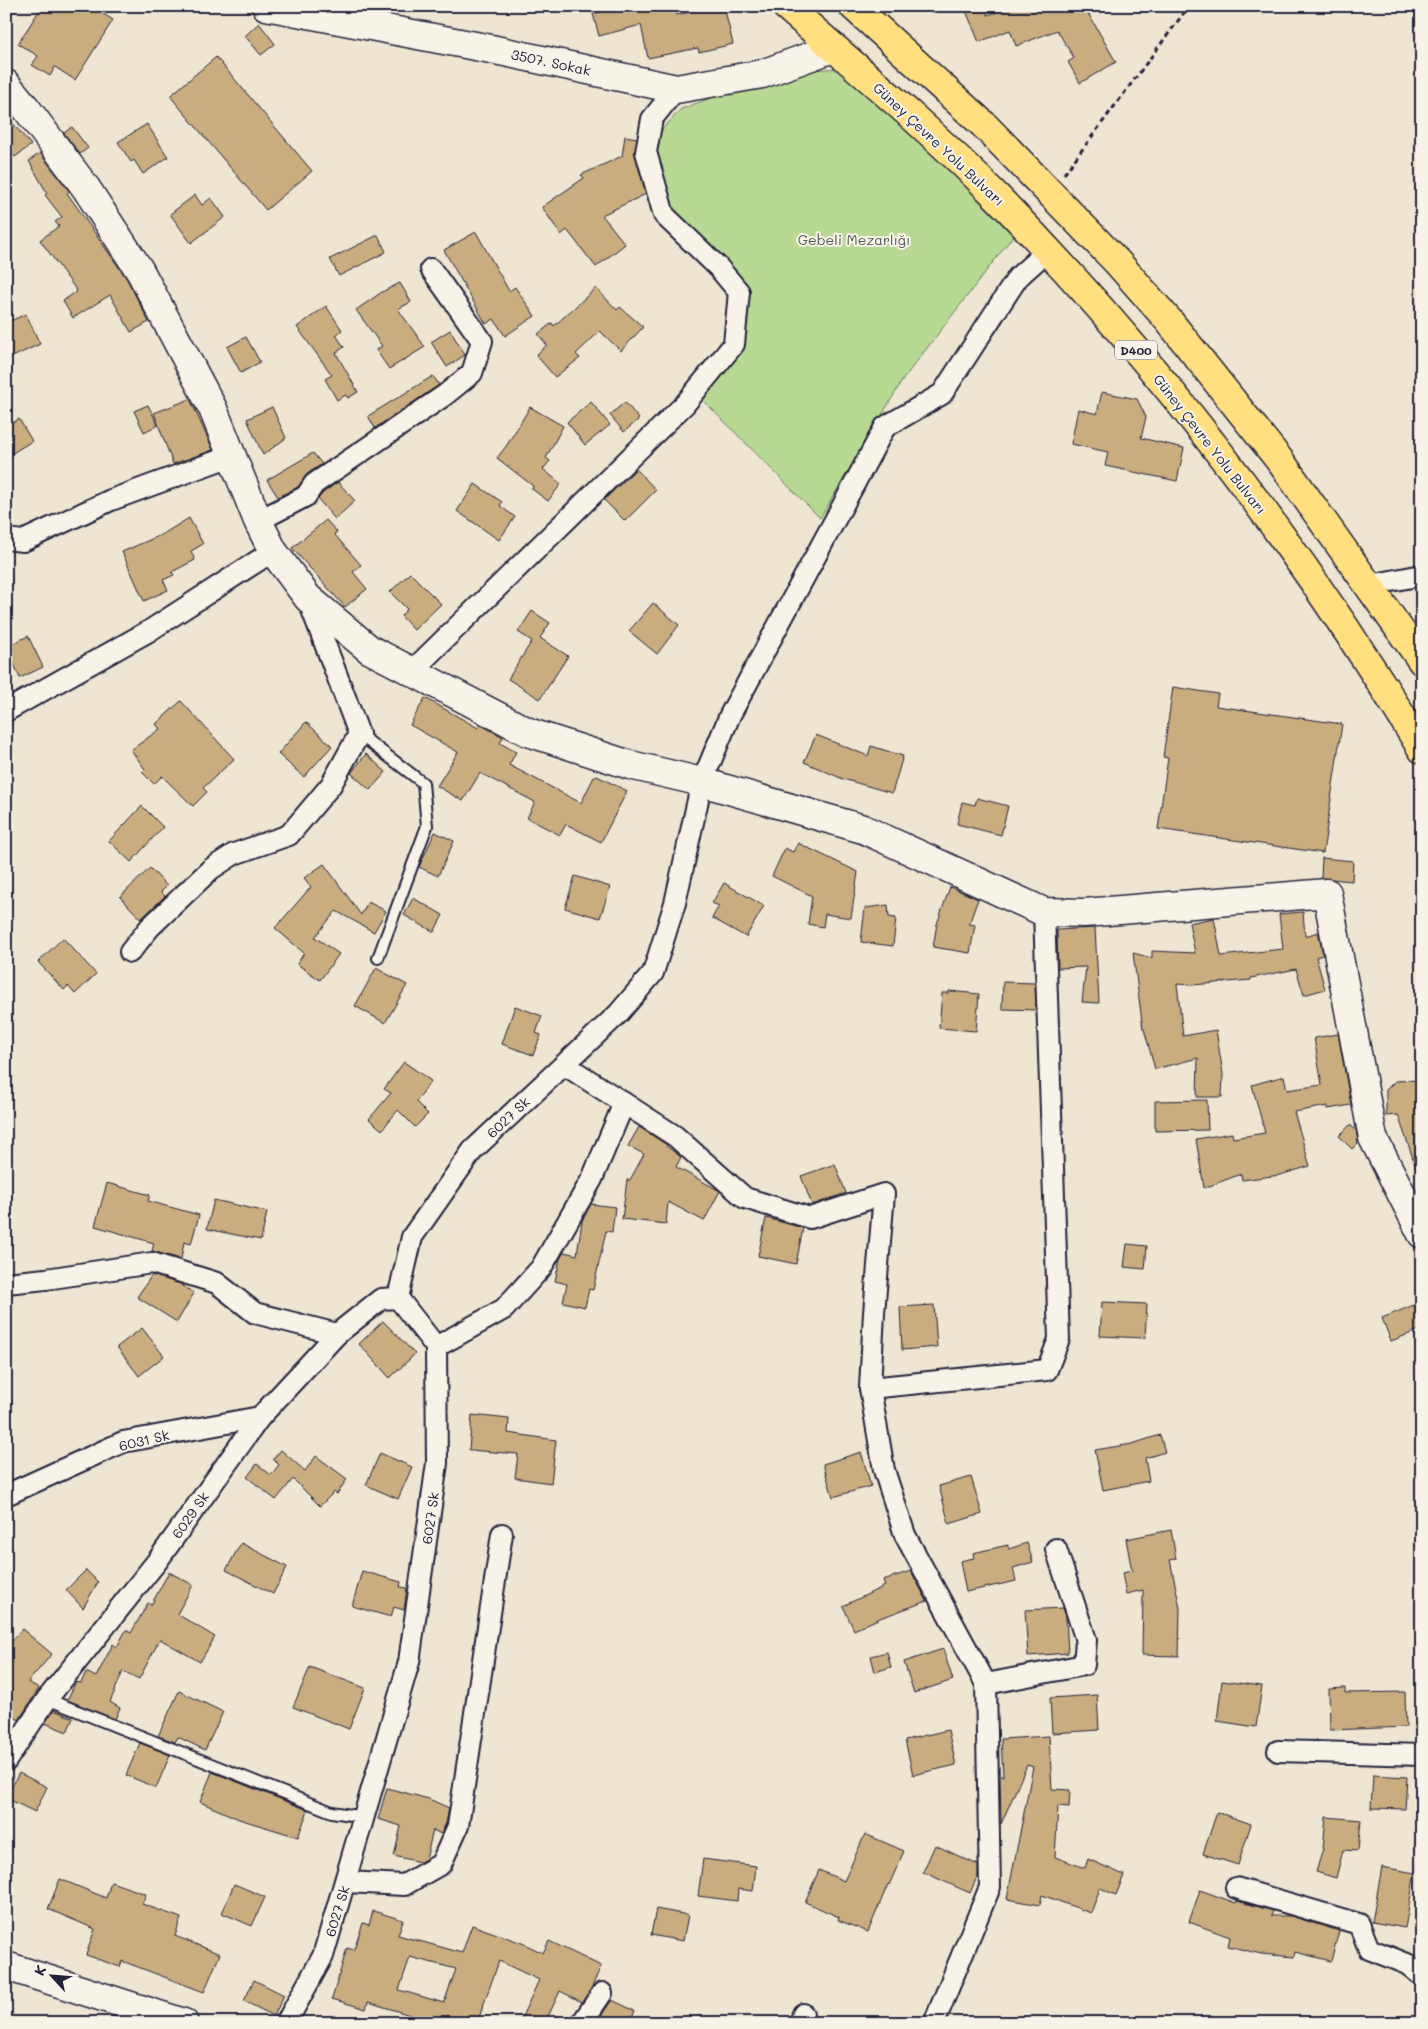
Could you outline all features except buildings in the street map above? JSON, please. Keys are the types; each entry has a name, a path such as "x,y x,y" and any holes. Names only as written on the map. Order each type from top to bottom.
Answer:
{"highway":[{"name":"Güney Çevre Yolu Bulvarı","path":"786,6 919,123 998,198 1074,279 1184,406 1242,481 1377,674 1422,749"},
{"path":"853,6 984,125 1118,263 1281,462 1422,660"}],"street":[{"name":"3507. Sokak","path":"266,6 491,49 676,89 762,74 833,48"},
{"path":"6,84 86,188 140,271 213,409 258,520 273,551 308,598 369,649 528,732 630,765 702,782 863,829 1044,912 1084,913 1327,893 1373,1138 1422,1234"},
{"path":"412,671 685,404 734,344 738,292 718,267 664,215 646,152 652,120 676,89"},
{"name":"6027 Sk","path":"398,1298 412,1237 473,1150 618,1014 653,973 675,903 702,782 730,715 885,427 942,394 1018,277 1047,251"},
{"path":"258,520 306,496 314,484 445,395 472,373 482,341 431,269"},
{"path":"6,539 23,542 111,500 231,456"},
{"path":"6,712 149,631 273,551"},
{"path":"1370,585 1422,575"},
{"path":"130,952 150,927 211,868 234,854 290,834 331,784 359,734 308,598"},
{"path":"870,1388 1047,1370 1058,1339 1044,912"},
{"path":"565,1065 675,1136 745,1198 810,1218 884,1194 870,1388 884,1470 905,1535 986,1684 990,1887 934,2023"},
{"path":"398,1298 436,1347 504,1309 541,1268 592,1179 624,1103"},
{"path":"6,1283 152,1263 217,1283 255,1313 337,1334"},
{"name":"6029 Sk","path":"6,1761 46,1699 158,1560 260,1417 337,1334 381,1299 398,1298"},
{"name":"6027 Sk","path":"286,2023 323,1956 409,1662 437,1463 436,1347"},
{"name":"6031 Sk","path":"6,1494 123,1442 260,1417"},
{"path":"346,1882 404,1885 441,1864 458,1826 502,1534"},
{"path":"986,1684 1084,1666 1086,1640 1056,1549"},
{"path":"1278,1751 1422,1755"},
{"path":"1236,1888 1358,1924 1369,1949 1407,1964 1422,1976"},
{"path":"6,1966 184,2023"},
{"path":"582,2023 602,1994"}],"lane":[{"path":"359,734 423,783 426,809 427,826 378,958"},
{"path":"46,1699 332,1812 364,1817"}],"path":[{"path":"1050,192 1189,6"}],"green space":[{"name":"Gebeli Mezarlığı","path":"842,68 1017,231 904,378 820,518 703,400 732,359 743,331 748,307 741,286 688,240 647,172 658,134 681,109 782,72"}]}
